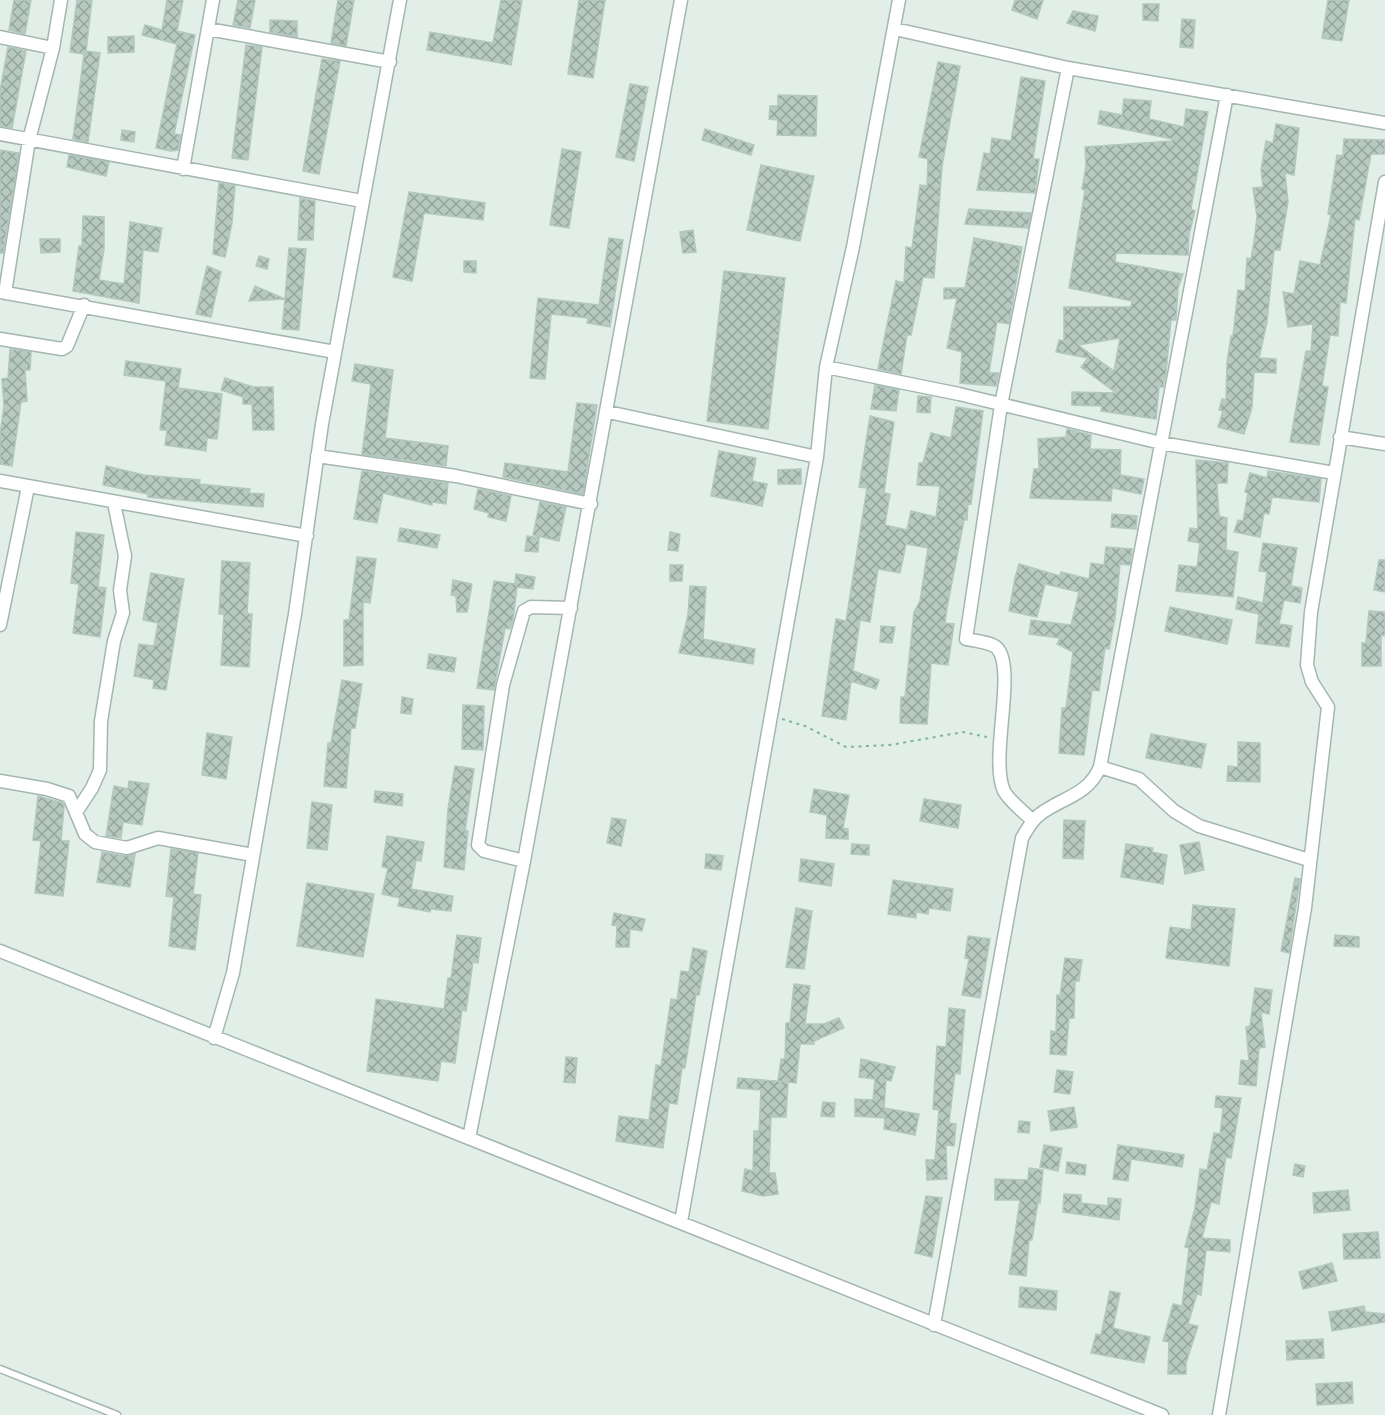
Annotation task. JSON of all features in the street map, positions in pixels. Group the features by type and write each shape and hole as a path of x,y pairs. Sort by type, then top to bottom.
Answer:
{"street":[{"path":"61,0 53,48 29,140 2,293 84,305 335,352"},
{"path":"183,169 213,0"},
{"path":"214,1038 233,973 307,536 317,456 400,0"},
{"path":"469,1138 591,504 681,0"},
{"path":"681,1222 817,457 826,367 853,247 899,0"},
{"path":"208,29 390,62"},
{"path":"895,29 1068,68 1385,123"},
{"path":"0,37 53,48"},
{"path":"1033,821 1004,791 1000,740 1004,669 1001,654 994,645 966,639 1001,405 1068,68"},
{"path":"934,1325 1022,838 1040,814 1083,790 1091,783 1100,767 1227,95"},
{"path":"0,134 362,201"},
{"path":"1219,1415 1305,908 1328,707 1312,682 1307,665 1311,612 1322,561 1334,473 1385,182"},
{"path":"0,339 64,348 84,305"},
{"path":"826,367 959,393 1161,443 1334,473"},
{"path":"608,412 817,457"},
{"path":"1340,437 1385,444"},
{"path":"317,456 456,476 591,504"},
{"path":"0,482 307,536"},
{"path":"0,625 28,487"},
{"path":"77,811 93,788 100,770 101,721 114,641 123,613 120,590 124,556 114,503"},
{"path":"524,861 484,851 477,845 503,685 517,631 526,609 571,608"},
{"path":"1100,767 1139,779 1174,811 1198,826 1309,860"},
{"path":"0,781 66,794 72,798 85,834 95,842 127,848 158,838 253,855"},
{"path":"0,951 1162,1415"}],"lane":[{"path":"0,1369 117,1415"}],"path":[{"path":"771,717 791,720 846,747 890,745 963,732 1000,740"}],"building":[{"path":"14,0 31,0 25,34 9,30"},
{"path":"77,0 92,0 86,51 100,53 88,142 73,139 84,54 70,52"},
{"path":"167,0 183,0 177,31 195,35 174,134 181,135 178,150 171,151 156,148 177,44 142,35 145,25 162,30"},
{"path":"238,0 255,0 250,28 233,25"},
{"path":"338,0 354,0 346,46 331,43"},
{"path":"501,0 522,0 511,65 427,50 430,32 493,43"},
{"path":"579,0 605,0 593,78 568,74"},
{"path":"1015,0 1043,0 1037,19 1012,10"},
{"path":"1328,0 1349,0 1342,41 1322,38"},
{"path":"1143,4 1159,4 1158,21 1143,20"},
{"path":"1073,11 1098,16 1095,31 1067,23"},
{"path":"1182,19 1195,20 1193,48 1180,47"},
{"path":"270,20 297,21 297,37 270,32"},
{"path":"134,36 134,52 108,53 108,37"},
{"path":"246,45 262,47 248,160 232,158"},
{"path":"8,47 26,51 12,128 0,126 0,91"},
{"path":"322,59 340,61 319,174 303,171"},
{"path":"938,62 960,66 942,166 934,278 923,277 911,335 907,335 901,374 878,369 896,281 904,283 906,247 912,248 920,185 927,186 928,159 919,157"},
{"path":"1021,77 1045,81 1033,159 1039,159 1035,193 977,190 984,153 990,154 992,138 1011,141"},
{"path":"630,84 648,87 634,161 616,157"},
{"path":"778,95 817,96 816,136 777,135 778,120 769,119 770,106 778,106"},
{"path":"1124,99 1151,101 1149,119 1184,127 1186,109 1208,112 1191,209 1195,211 1189,235 1188,255 1116,253 1115,262 1183,274 1178,288 1176,320 1171,320 1166,373 1163,387 1159,387 1156,419 1101,411 1102,406 1072,405 1072,392 1116,393 1081,367 1088,358 1056,352 1059,340 1064,341 1064,307 1131,307 1132,301 1069,288 1085,190 1082,189 1086,166 1085,147 1172,141 1172,139 1098,124 1100,111 1122,115","holes":["1120,338 1114,371 1078,345"]},
{"path":"1276,124 1299,128 1294,175 1285,173 1288,202 1280,250 1274,250 1267,322 1259,358 1276,359 1276,373 1254,372 1252,407 1244,434 1218,427 1223,411 1219,410 1222,399 1226,400 1227,363 1231,336 1233,336 1238,290 1245,291 1247,258 1251,259 1254,241 1257,217 1253,188 1263,187 1261,170 1266,141 1273,143"},
{"path":"705,129 754,145 751,155 702,140"},
{"path":"122,130 135,132 134,142 121,140"},
{"path":"1344,139 1385,140 1384,154 1371,154 1359,220 1355,219 1346,303 1340,302 1338,336 1330,335 1322,386 1328,387 1319,445 1290,442 1306,351 1311,351 1313,324 1288,327 1283,292 1294,294 1300,261 1320,265 1331,215 1328,214 1337,155 1343,156"},
{"path":"562,149 581,152 569,228 550,225"},
{"path":"0,150 19,153 3,253 0,253"},
{"path":"69,155 109,162 106,176 67,167"},
{"path":"761,165 814,176 800,241 747,230"},
{"path":"219,183 235,186 232,223 225,257 213,254"},
{"path":"409,192 485,203 483,220 424,213 412,281 393,277"},
{"path":"300,198 315,201 313,240 298,240"},
{"path":"969,209 1031,213 1028,228 965,224"},
{"path":"83,216 104,217 104,249 99,280 124,284 130,222 162,228 158,252 143,250 139,303 73,291 79,246 82,246"},
{"path":"693,230 696,252 683,253 680,232"},
{"path":"609,238 623,240 610,327 587,323 588,318 551,314 545,379 530,378 538,298 599,305"},
{"path":"974,238 1022,247 1009,324 997,322 989,373 999,373 996,386 960,383 962,352 947,348 957,298 944,299 944,288 965,288"},
{"path":"40,239 60,239 60,252 41,253"},
{"path":"289,248 306,249 299,330 282,329"},
{"path":"259,256 269,259 267,269 256,266"},
{"path":"464,261 476,261 476,273 464,272"},
{"path":"207,266 221,272 211,317 196,314"},
{"path":"724,271 785,278 768,429 707,421"},
{"path":"255,286 285,299 249,301"},
{"path":"10,349 31,352 30,370 25,370 27,401 21,402 12,466 0,464 0,435 4,406 2,379 8,378"},
{"path":"126,361 181,369 178,388 222,394 217,439 207,438 206,451 165,445 167,430 160,430 166,381 124,375"},
{"path":"355,364 393,370 385,438 448,446 446,466 362,454 371,384 352,381"},
{"path":"225,378 253,387 273,387 274,430 253,430 252,404 243,404 243,397 221,390"},
{"path":"875,385 899,390 896,411 871,409"},
{"path":"918,396 931,397 930,413 917,412"},
{"path":"577,403 597,405 583,494 503,477 505,463 568,472"},
{"path":"956,407 983,411 971,504 968,503 967,520 964,520 947,608 945,623 954,624 948,665 931,663 927,724 900,723 901,697 905,697 914,612 920,601 928,548 906,544 900,573 878,569 870,622 860,620 853,671 879,680 876,689 851,681 846,720 822,716 836,619 846,621 867,488 859,487 870,416 894,422 884,493 890,494 885,525 907,530 911,511 936,517 940,486 917,485 919,463 923,463 931,433 951,438"},
{"path":"1067,429 1091,435 1090,449 1121,450 1120,475 1144,479 1141,494 1112,488 1111,501 1030,498 1034,469 1039,469 1038,439 1066,437"},
{"path":"719,451 756,458 752,481 767,484 762,506 711,496"},
{"path":"1196,460 1228,463 1227,483 1217,483 1219,516 1227,518 1226,550 1238,552 1233,597 1176,591 1179,565 1197,567 1200,543 1188,541 1190,528 1198,529"},
{"path":"106,466 144,475 200,480 199,484 250,489 249,493 264,494 263,507 148,497 148,494 103,485"},
{"path":"801,469 801,484 778,484 778,470"},
{"path":"362,471 448,483 446,504 432,502 432,505 383,493 377,523 354,519"},
{"path":"1268,471 1321,479 1319,502 1272,497 1269,514 1264,513 1260,537 1234,532 1238,520 1243,521 1248,493 1245,492 1250,473 1267,478"},
{"path":"478,489 511,496 506,521 488,517 489,513 474,509"},
{"path":"540,502 566,507 559,541 533,535"},
{"path":"1112,514 1137,516 1136,529 1111,527"},
{"path":"400,528 440,535 437,548 398,541"},
{"path":"76,532 104,535 98,587 106,588 100,637 73,633 79,584 71,583"},
{"path":"670,532 680,534 678,551 668,550"},
{"path":"527,536 539,538 538,552 525,551"},
{"path":"1263,543 1297,548 1291,586 1302,588 1300,603 1284,600 1279,624 1292,626 1289,647 1256,643 1259,614 1236,609 1238,597 1263,603 1267,572 1259,571"},
{"path":"1106,547 1132,549 1130,565 1120,564 1115,618 1109,649 1105,648 1099,691 1092,690 1084,755 1059,753 1062,708 1066,708 1073,652 1057,644 1060,638 1029,634 1031,620 1071,625 1079,592 1045,584 1037,617 1009,611 1015,578 1019,564 1060,576 1061,572 1089,579 1091,563 1104,565"},
{"path":"357,557 376,559 370,603 363,602 363,665 344,666 344,620 349,620"},
{"path":"1379,560 1385,560 1385,592 1374,590"},
{"path":"222,561 250,563 247,614 252,614 249,667 221,665 224,614 219,614"},
{"path":"670,565 683,565 682,581 670,581"},
{"path":"151,573 184,579 166,690 153,688 154,680 134,676 139,644 154,646 158,623 143,620"},
{"path":"516,574 535,577 533,589 517,587 513,620 510,629 505,628 494,690 477,688 494,581 515,584"},
{"path":"453,580 472,584 467,612 457,612 456,596 451,595"},
{"path":"690,586 706,587 703,639 755,649 753,664 679,653 688,615"},
{"path":"1170,607 1232,620 1227,644 1165,631"},
{"path":"1369,611 1385,612 1385,636 1381,635 1381,666 1362,666 1362,643 1366,643"},
{"path":"881,626 895,627 892,643 880,642"},
{"path":"429,654 456,658 454,672 427,668"},
{"path":"342,680 362,684 355,728 351,728 346,788 324,786 328,743 331,743"},
{"path":"402,697 413,699 411,714 401,713"},
{"path":"463,705 484,706 483,750 462,749"},
{"path":"207,733 232,737 226,779 202,775"},
{"path":"1151,734 1206,744 1201,768 1146,758"},
{"path":"1238,742 1260,743 1260,782 1227,781 1228,766 1238,767"},
{"path":"455,766 474,769 465,831 468,831 464,870 444,867 448,809"},
{"path":"129,781 149,784 142,825 123,822 121,838 106,836 114,786 128,789"},
{"path":"814,789 849,795 843,828 848,829 848,839 826,838 827,815 810,812"},
{"path":"375,791 403,794 402,806 374,802"},
{"path":"38,796 63,803 64,806 61,841 69,841 63,896 35,893 41,841 33,840"},
{"path":"924,799 961,805 958,828 920,821"},
{"path":"312,802 332,805 327,850 307,848"},
{"path":"612,818 626,820 621,846 607,843"},
{"path":"1064,820 1085,821 1083,859 1063,858"},
{"path":"387,836 424,842 421,861 416,860 411,889 453,896 451,911 431,909 430,912 398,906 400,898 382,894 388,868 382,867"},
{"path":"1199,842 1204,870 1185,874 1180,845"},
{"path":"852,844 869,845 869,855 851,854"},
{"path":"1126,844 1153,848 1152,852 1167,855 1163,884 1121,877"},
{"path":"171,849 198,853 193,894 201,895 195,950 169,946 174,897 166,896"},
{"path":"102,852 125,856 135,854 130,887 97,882"},
{"path":"706,854 723,856 721,870 705,868"},
{"path":"801,859 834,864 831,886 799,881"},
{"path":"1295,878 1300,879 1289,953 1281,951"},
{"path":"893,880 953,889 950,911 929,908 928,914 916,912 916,918 888,914"},
{"path":"307,883 374,894 363,957 297,946"},
{"path":"1193,905 1235,909 1229,966 1166,958 1170,927 1191,930"},
{"path":"796,908 812,911 804,969 786,967"},
{"path":"614,913 645,919 642,931 630,929 629,947 616,947 617,926 612,925"},
{"path":"457,935 481,938 478,963 473,962 466,1011 462,1010 455,1063 441,1061 438,1081 367,1071 376,999 444,1009"},
{"path":"1335,935 1359,937 1359,947 1334,946"},
{"path":"968,936 990,939 980,998 962,995 969,959 965,958"},
{"path":"693,948 707,951 699,995 696,995 677,1104 669,1103 663,1148 616,1141 619,1116 649,1120 656,1065 661,1066 671,999 677,1000 681,971 689,972"},
{"path":"1065,958 1082,960 1079,981 1075,981 1074,1018 1069,1018 1066,1055 1050,1054 1051,1031 1056,1032 1057,995 1060,996"},
{"path":"794,984 810,986 805,1024 824,1024 839,1018 844,1028 814,1041 814,1044 800,1044 796,1083 778,1081 781,1059 785,1059 786,1023 790,1023"},
{"path":"1255,988 1272,990 1269,1014 1261,1012 1265,1047 1259,1048 1256,1086 1239,1084 1241,1060 1249,1061 1246,1027 1250,1026"},
{"path":"949,1008 965,1010 960,1074 955,1073 949,1123 956,1124 954,1146 946,1145 947,1179 927,1180 926,1160 935,1160 939,1110 933,1109 937,1046 946,1047"},
{"path":"566,1057 577,1058 575,1083 564,1082"},
{"path":"861,1059 895,1067 891,1081 886,1080 884,1108 919,1114 915,1135 884,1129 885,1118 855,1116 855,1099 873,1100 875,1079 859,1077"},
{"path":"1057,1070 1073,1072 1070,1094 1054,1092"},
{"path":"738,1078 788,1082 786,1117 771,1117 769,1173 775,1173 778,1194 763,1196 742,1191 745,1169 753,1171 754,1131 759,1131 761,1090 737,1088"},
{"path":"1216,1096 1241,1098 1231,1158 1226,1157 1219,1204 1211,1202 1202,1238 1230,1240 1230,1252 1206,1250 1201,1295 1197,1294 1188,1324 1198,1326 1186,1363 1186,1374 1168,1374 1169,1342 1163,1341 1173,1304 1182,1306 1189,1248 1185,1247 1195,1208 1200,1169 1207,1170 1214,1133 1220,1134 1223,1108 1215,1107"},
{"path":"823,1102 835,1103 834,1117 821,1116"},
{"path":"1074,1107 1077,1127 1051,1131 1048,1111"},
{"path":"1019,1121 1030,1122 1029,1133 1018,1132"},
{"path":"1044,1145 1062,1148 1058,1171 1040,1167"},
{"path":"1118,1145 1184,1155 1182,1167 1131,1159 1128,1181 1113,1179"},
{"path":"1067,1162 1086,1165 1085,1175 1066,1173"},
{"path":"1295,1164 1305,1166 1303,1177 1293,1175"},
{"path":"1029,1168 1043,1170 1040,1203 1038,1202 1032,1240 1029,1240 1026,1276 1009,1274 1020,1200 995,1200 995,1179 1028,1180"},
{"path":"1348,1190 1350,1210 1314,1213 1313,1193"},
{"path":"1064,1194 1081,1195 1081,1203 1108,1206 1108,1198 1121,1199 1119,1220 1063,1212"},
{"path":"926,1196 942,1198 932,1257 915,1253"},
{"path":"1378,1232 1380,1258 1344,1259 1343,1234"},
{"path":"1332,1263 1337,1281 1303,1289 1299,1272"},
{"path":"1020,1287 1057,1291 1056,1310 1019,1307"},
{"path":"1110,1291 1120,1293 1113,1328 1150,1337 1144,1363 1091,1353 1096,1334 1101,1335"},
{"path":"1364,1306 1365,1312 1385,1314 1385,1322 1332,1331 1329,1312"},
{"path":"1323,1339 1324,1358 1287,1360 1286,1341"},
{"path":"1352,1382 1353,1403 1317,1405 1316,1384"}]}
